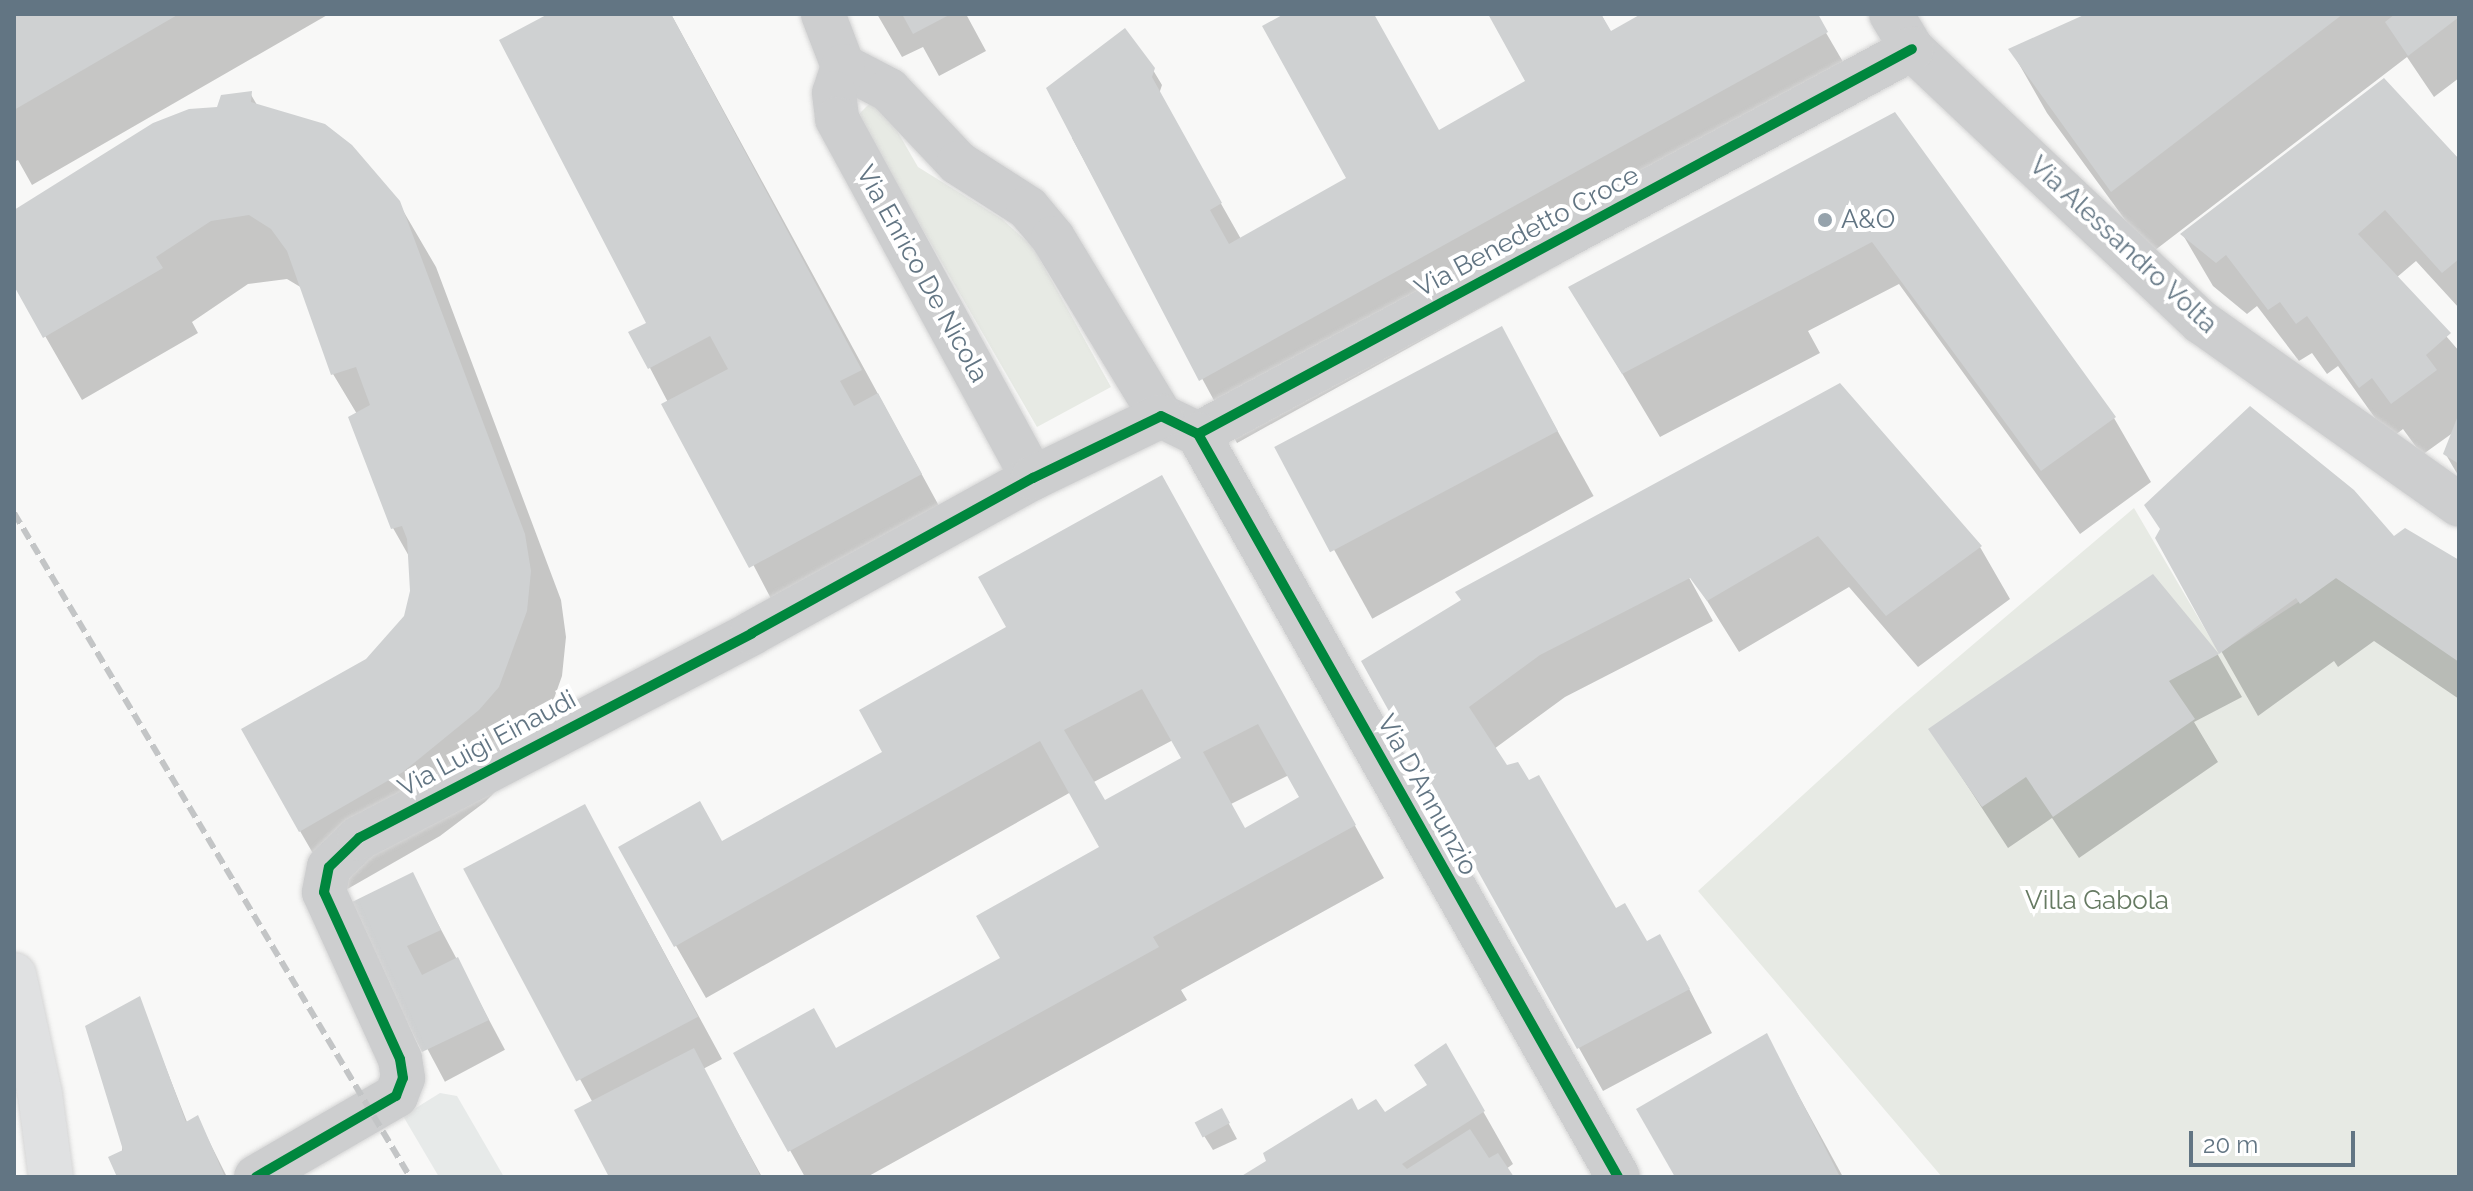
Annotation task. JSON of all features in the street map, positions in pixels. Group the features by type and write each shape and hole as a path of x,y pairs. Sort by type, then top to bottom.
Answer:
{"highway":[{"path":"14,975 40,1094 51,1177"}],"street":[{"path":"823,14 843,66 889,90 958,163 1028,208 1053,238 1180,425"},
{"name":"Via Benedetto Croce","path":"1033,478 1180,425 1902,31"},
{"name":"Via Alessandro Volta","path":"1902,31 2201,322 2459,505"},
{"name":"Via Enrico De Nicola","path":"843,66 834,93 837,119 1033,478"},
{"name":"Via D'Annunzio","path":"1180,425 1618,1177"},
{"name":"Via Luigi Einaudi","path":"256,1177 396,1096 403,1078 396,1048 324,892 329,867 359,838 752,633 1033,478"}],"shaded area":[{"path":"440,1093 457,1096 504,1177 439,1177 403,1116"}],"green space":[{"path":"872,101 881,103 918,167 1002,219 1033,247 1111,387 1037,427 857,116"},
{"name":"Villa Gabola","path":"2134,508 2219,653 2336,578 2459,657 2459,1177 1942,1177 1698,891 1896,710"}],"building":[{"path":"14,14 179,14 14,110"},
{"path":"548,14 671,14 862,370 840,381 854,406 878,393 922,474 749,568 661,404 728,369 710,336 648,369 628,332 646,323 499,40"},
{"path":"902,14 951,14 913,34"},
{"path":"1284,14 1374,14 1439,130 1525,81 1488,14 1601,14 1611,31 1641,14 1818,14 1828,32 1199,381 1046,88 1125,28 1155,68 1152,77 1222,203 1210,210 1229,244 1346,178 1262,26"},
{"path":"2086,14 2343,14 2111,192 2008,49"},
{"path":"2395,14 2459,14 2459,17 2408,56 2385,22"},
{"path":"2384,78 2459,159 2459,259 2442,273 2385,210 2358,234 2451,333 2426,355 2437,370 2391,404 2372,378 2359,388 2307,316 2296,324 2280,302 2268,310 2226,255 2216,263 2180,234"},
{"path":"252,91 251,102 325,124 352,145 400,201 525,534 531,571 527,611 499,687 479,710 403,772 299,832 241,729 366,659 404,616 410,591 407,539 402,526 391,529 348,417 370,405 356,367 331,375 287,251 271,229 249,215 211,221 156,257 163,268 43,338 14,286 14,210 153,123 189,109 217,107 221,95"},
{"path":"1895,112 2116,417 2041,471 1872,242 1622,374 1568,287"},
{"path":"1502,326 1558,431 1330,552 1274,447"},
{"path":"1840,383 1982,546 1886,616 1818,536 1707,601 1690,578 1540,655 1469,707 1507,765 1518,762 1529,780 1539,775 1616,908 1625,903 1647,941 1660,934 1690,989 1577,1049 1361,661 1461,600 1455,592"},
{"path":"2250,406 2354,490 2394,536 2405,528 2459,560 2459,662 2336,578 2300,604 2296,598 2219,654 2155,538 2160,529 2144,505"},
{"path":"2459,413 2459,464 2443,454"},
{"path":"1162,475 1356,825 1153,937 1159,947 788,1152 733,1053 814,1008 836,1048 1000,958 976,916 1099,847 1040,741 674,947 618,847 700,801 722,841 882,752 859,710 1006,627 978,577","holes":["1142,689 1181,758 1105,800 1064,730","1258,724 1299,797 1245,828 1203,752"]},
{"name":"Villa Gabola","path":"2153,574 2219,654 2169,681 2195,719 2053,817 2026,777 1982,807 1928,729"},
{"path":"585,804 698,1017 576,1082 463,869"},
{"path":"413,872 441,930 407,946 422,975 458,957 489,1020 422,1052 348,904"},
{"path":"140,996 186,1122 198,1115 225,1177 117,1177 108,1157 123,1150 85,1026"},
{"path":"1767,1033 1840,1177 1675,1177 1636,1109"},
{"path":"1446,1043 1485,1111 1402,1164 1407,1169 1470,1129 1489,1158 1498,1153 1514,1177 1240,1177 1266,1161 1263,1153 1352,1098 1358,1110 1376,1099 1385,1112 1427,1085 1414,1065"},
{"path":"694,1048 761,1177 609,1177 574,1110"},
{"path":"1222,1108 1230,1123 1203,1138 1195,1123"}],"railway":[{"path":"14,513 410,1177"}],"cycle path":[{"path":"256,1177 396,1096 403,1078 400,1059 324,892 329,867 359,838 752,633 1033,478 1161,416 1198,434 1912,49"},
{"path":"1198,434 1618,1177"}],"place":[{"name":"A&O","path":"1825,220"}]}
